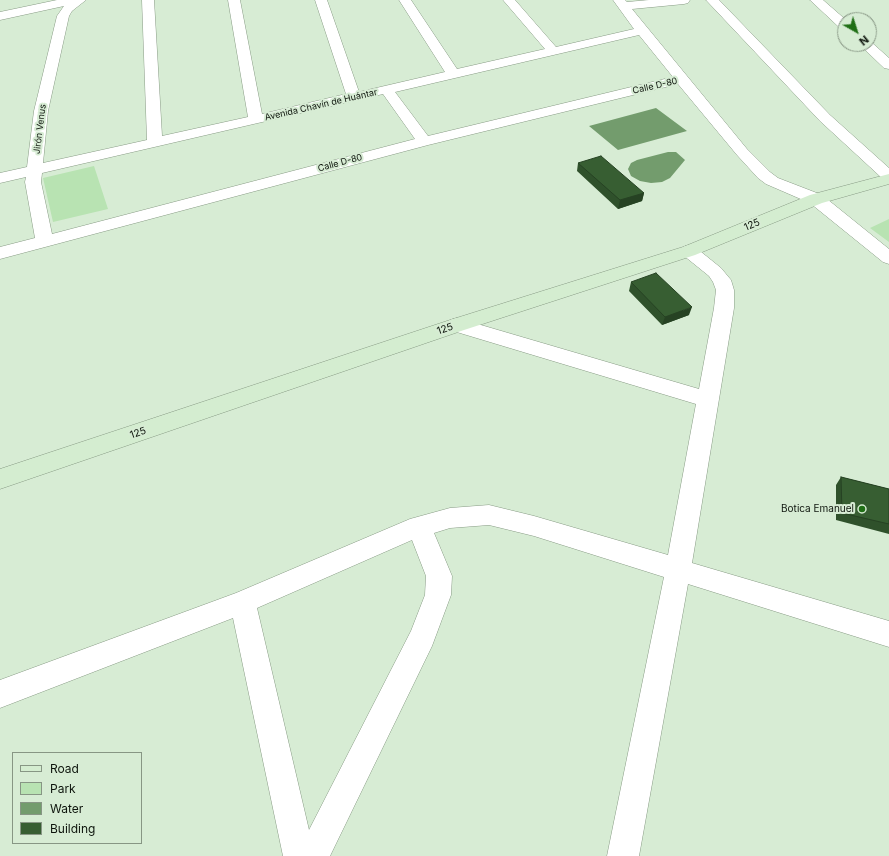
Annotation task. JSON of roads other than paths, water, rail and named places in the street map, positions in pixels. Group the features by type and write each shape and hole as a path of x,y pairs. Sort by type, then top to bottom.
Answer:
{"street":[{"path":"0,3 2,16 73,0"},
{"name":"Jirón Venus","path":"45,242 33,182 36,169 41,111 63,16 67,9 80,0"},
{"path":"148,0 155,142"},
{"path":"234,0 256,119"},
{"path":"321,0 354,97"},
{"path":"405,0 454,75"},
{"path":"509,0 553,51"},
{"path":"622,3 684,0"},
{"path":"712,0 825,118 889,178"},
{"path":"816,0 837,19"},
{"path":"622,3 642,31 742,152 764,176 772,181 816,198 889,258"},
{"name":"Avenida Chavín de Huántar","path":"0,178 642,31"},
{"path":"874,52 889,65"},
{"name":"Calle D-80","path":"0,253 424,141 682,79"},
{"path":"387,90 424,141"},
{"name":"125","path":"0,479 457,325 689,252 816,198 889,178"},
{"path":"623,856 678,569 724,308 725,290 722,280 715,272 689,252"},
{"path":"457,325 708,400"},
{"path":"0,694 243,602 419,526 450,518 489,515 534,526 889,634"},
{"path":"313,856 422,637 438,595 439,576 419,526"},
{"path":"243,602 299,856"}],"water":[{"path":"656,108 687,131 618,150 589,126"},
{"path":"668,152 676,152 685,160 670,178 662,182 651,183 640,181 631,176 628,169 631,163"}],"place":[{"name":"Botica Emanuel","path":"862,509"}]}
